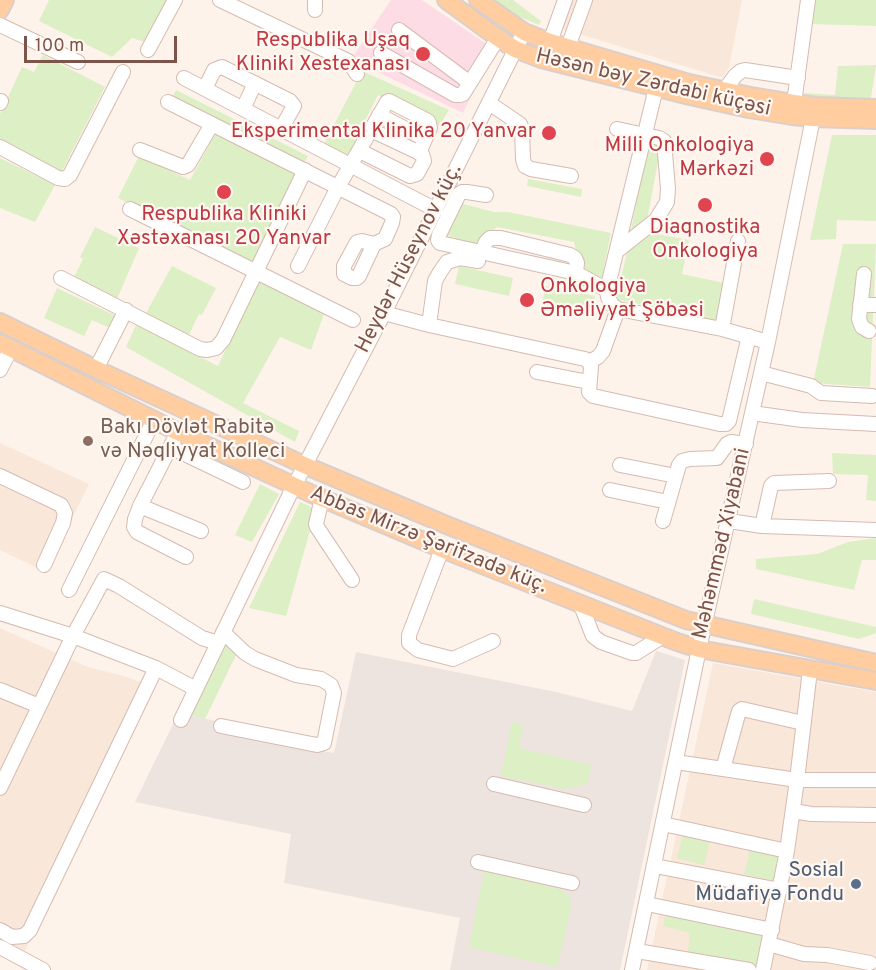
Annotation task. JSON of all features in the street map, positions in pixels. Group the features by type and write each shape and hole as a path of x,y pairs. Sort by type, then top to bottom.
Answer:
{"main road":[{"path":"0,10 5,0"},
{"name":"Həsən bəy Zərdabi küçəsi","path":"446,0 515,49 542,59 656,88 792,117 876,120"},
{"name":"Həsən bəy Zərdabi küçəsi","path":"478,0 524,32 568,48 658,74 724,91 794,103 876,108"},
{"path":"498,38 508,22"},
{"name":"Abbas Mirzə Şərifzadə küç.","path":"0,322 304,465 460,531 686,620 876,663"},
{"name":"Abbas Mirzə Şərifzadə küç.","path":"5,345 154,420 174,440 294,486 442,549 663,636 699,649 876,681"}],"street":[{"path":"148,50 175,0"},
{"path":"220,0 348,61 357,74"},
{"path":"550,42 565,0"},
{"path":"568,48 585,0"},
{"path":"794,103 808,0"},
{"path":"0,25 78,62"},
{"path":"399,30 470,82"},
{"name":"Heydər Hüseynov küç.","path":"181,720 304,465 384,314 524,32"},
{"path":"381,53 455,95 463,94 498,38"},
{"path":"205,89 214,70 222,67 255,83 293,103 294,106 281,129"},
{"path":"724,91 735,75 745,70 798,78"},
{"path":"0,147 58,178 65,179 70,175 123,72"},
{"path":"184,78 436,210"},
{"path":"243,109 255,83"},
{"path":"656,88 607,290 608,297 612,305 618,309 722,329 768,342"},
{"path":"298,266 338,188 385,104 389,101 428,121 430,128 419,153"},
{"path":"168,102 391,214 393,217 385,239 374,244"},
{"path":"489,103 520,124 525,166 531,170 572,176"},
{"name":"Məhəmməd Xiyabani","path":"632,970 699,649 768,342 813,118"},
{"path":"140,150 183,167 188,165 212,124"},
{"path":"616,129 664,141 668,177 667,202 656,220 617,251"},
{"path":"360,151 410,176 417,174 424,161 424,157 419,153 371,130"},
{"path":"61,278 200,349 216,348 223,340 305,171"},
{"path":"486,195 467,192 459,194 439,235 440,243 481,253 490,238 501,238 570,255 577,263 576,273 607,290"},
{"path":"130,209 352,320"},
{"path":"722,329 738,242"},
{"path":"429,325 435,281 447,262 453,259 460,258 589,281"},
{"path":"864,274 859,323 869,331"},
{"path":"860,305 876,305"},
{"path":"589,362 603,351 618,309"},
{"path":"96,369 126,310"},
{"path":"384,314 585,359 591,367 589,392 593,396 720,424 726,424 729,421 749,336"},
{"path":"0,370 5,345"},
{"path":"537,372 589,382"},
{"path":"761,373 811,387 821,393 872,396"},
{"path":"752,413 802,420 876,424"},
{"path":"69,590 154,420"},
{"path":"186,557 137,532 134,527 140,506 174,440 243,482"},
{"path":"663,521 682,460 717,458 727,444 732,442 746,444"},
{"path":"620,465 676,476"},
{"path":"0,476 61,505 65,513 63,523 44,565"},
{"path":"762,526 771,486 774,483 829,481"},
{"path":"610,490 668,502"},
{"path":"322,498 317,527 352,580"},
{"path":"140,506 201,531"},
{"path":"729,522 762,526 876,530"},
{"path":"442,549 409,635 409,643 418,650 453,659 493,641"},
{"path":"0,788 73,636 104,579 202,638 221,637 255,659 297,675 321,679 331,685 334,693 324,743 317,745 221,726"},
{"path":"580,603 593,636 601,642 636,653 663,636"},
{"path":"0,613 73,636 156,668 196,688"},
{"path":"0,930 12,937 24,936 30,930 156,668"},
{"path":"763,970 787,851 810,669"},
{"path":"0,690 39,706"},
{"path":"723,769 742,709 803,723"},
{"path":"676,762 797,780 876,780"},
{"path":"494,784 584,805"},
{"path":"793,811 811,814 876,815"},
{"path":"663,824 787,851"},
{"path":"478,862 572,884"},
{"path":"655,867 780,890"},
{"path":"647,904 772,930"},
{"path":"769,944 804,954 827,955 870,963"},
{"path":"0,947 26,966 43,970"},
{"path":"637,951 749,970"}],"shaded area":[{"name":"Respublika Uşaq Kliniki Xestexanası","path":"391,0 422,0 494,49 463,113 351,59"},
{"path":"573,0 742,0 729,68 723,78 563,29"},
{"path":"0,443 89,484 46,572 0,550"},
{"path":"0,628 88,667 153,686 25,951 0,938"},
{"path":"656,651 685,660 620,970 450,970 460,918 284,883 291,834 135,802 176,718 187,722 191,715 215,721 223,733 334,753 356,652 556,692 632,711"},
{"path":"713,663 876,692 876,970 647,970"}],"green space":[{"path":"49,0 172,0 148,43 132,38 112,57 39,21"},
{"path":"493,0 513,0 541,21 539,25 513,14"},
{"path":"813,0 876,0 876,26 810,24"},
{"path":"43,55 105,87 61,173 0,143 0,114 22,67 34,72"},
{"path":"876,65 870,104 803,99 804,93 835,95 838,66"},
{"path":"362,71 449,110 439,126 378,95 347,157 324,144"},
{"path":"176,90 308,156 253,263 118,198 139,156 190,180 216,133 167,106"},
{"path":"832,135 876,135 876,221 837,220 836,239 810,240"},
{"path":"649,138 661,145 646,226 629,240"},
{"path":"0,158 55,185 35,222 0,208"},
{"path":"528,179 582,189 581,197 527,186"},
{"path":"460,203 494,212 508,212 611,233 602,277 581,273 574,242 497,227 476,245 446,235"},
{"path":"95,227 139,248 114,306 74,277 83,259 80,257"},
{"path":"651,233 689,240 682,274 724,283 716,322 616,299 627,252"},
{"path":"843,244 876,244 870,387 813,383"},
{"path":"172,266 216,288 202,315 199,314 185,343 141,322"},
{"path":"459,266 513,278 509,296 455,284"},
{"path":"258,281 325,311 311,350 280,337 243,403 299,431 295,442 126,347 136,325 218,366"},
{"path":"546,286 595,296 591,314 542,303"},
{"path":"57,288 116,316 110,328 92,320 84,336 44,318"},
{"path":"832,453 876,455 876,501 866,500 868,475 833,474"},
{"path":"260,484 279,494 252,542 235,535"},
{"path":"300,502 316,509 286,616 249,608"},
{"path":"876,538 876,560 862,560 854,590 756,569 756,559 817,554 848,542"},
{"path":"754,599 876,627 876,633 859,639 751,614"},
{"path":"226,644 237,653 205,719 191,715"},
{"path":"512,722 523,725 519,748 592,765 587,784 565,789 501,776"},
{"path":"683,834 710,840 704,865 677,858"},
{"path":"750,849 780,856 775,881 744,874"},
{"path":"484,871 557,888 570,898 571,908 557,967 469,947"},
{"path":"667,909 765,934 757,965 688,952 690,933 663,926"}],"place":[{"name":"Respublika Uşaq Kliniki Xestexanası","path":"423,54"},
{"name":"Eksperimental Klinika 20 Yanvar","path":"549,133"},
{"name":"Milli Onkologiya Mərkəzi","path":"767,159"},
{"name":"Respublika Kliniki Xəstəxanası 20 Yanvar","path":"224,192"},
{"name":"Diaqnostika Onkologiya","path":"705,205"},
{"name":"Onkologiya Əməliyyat Şöbəsi","path":"527,300"},
{"name":"Bakı Dövlət Rabitə və Nəqliyyat Kolleci","path":"88,441"},
{"name":"Sosial Müdafiyə Fondu","path":"856,884"}]}
